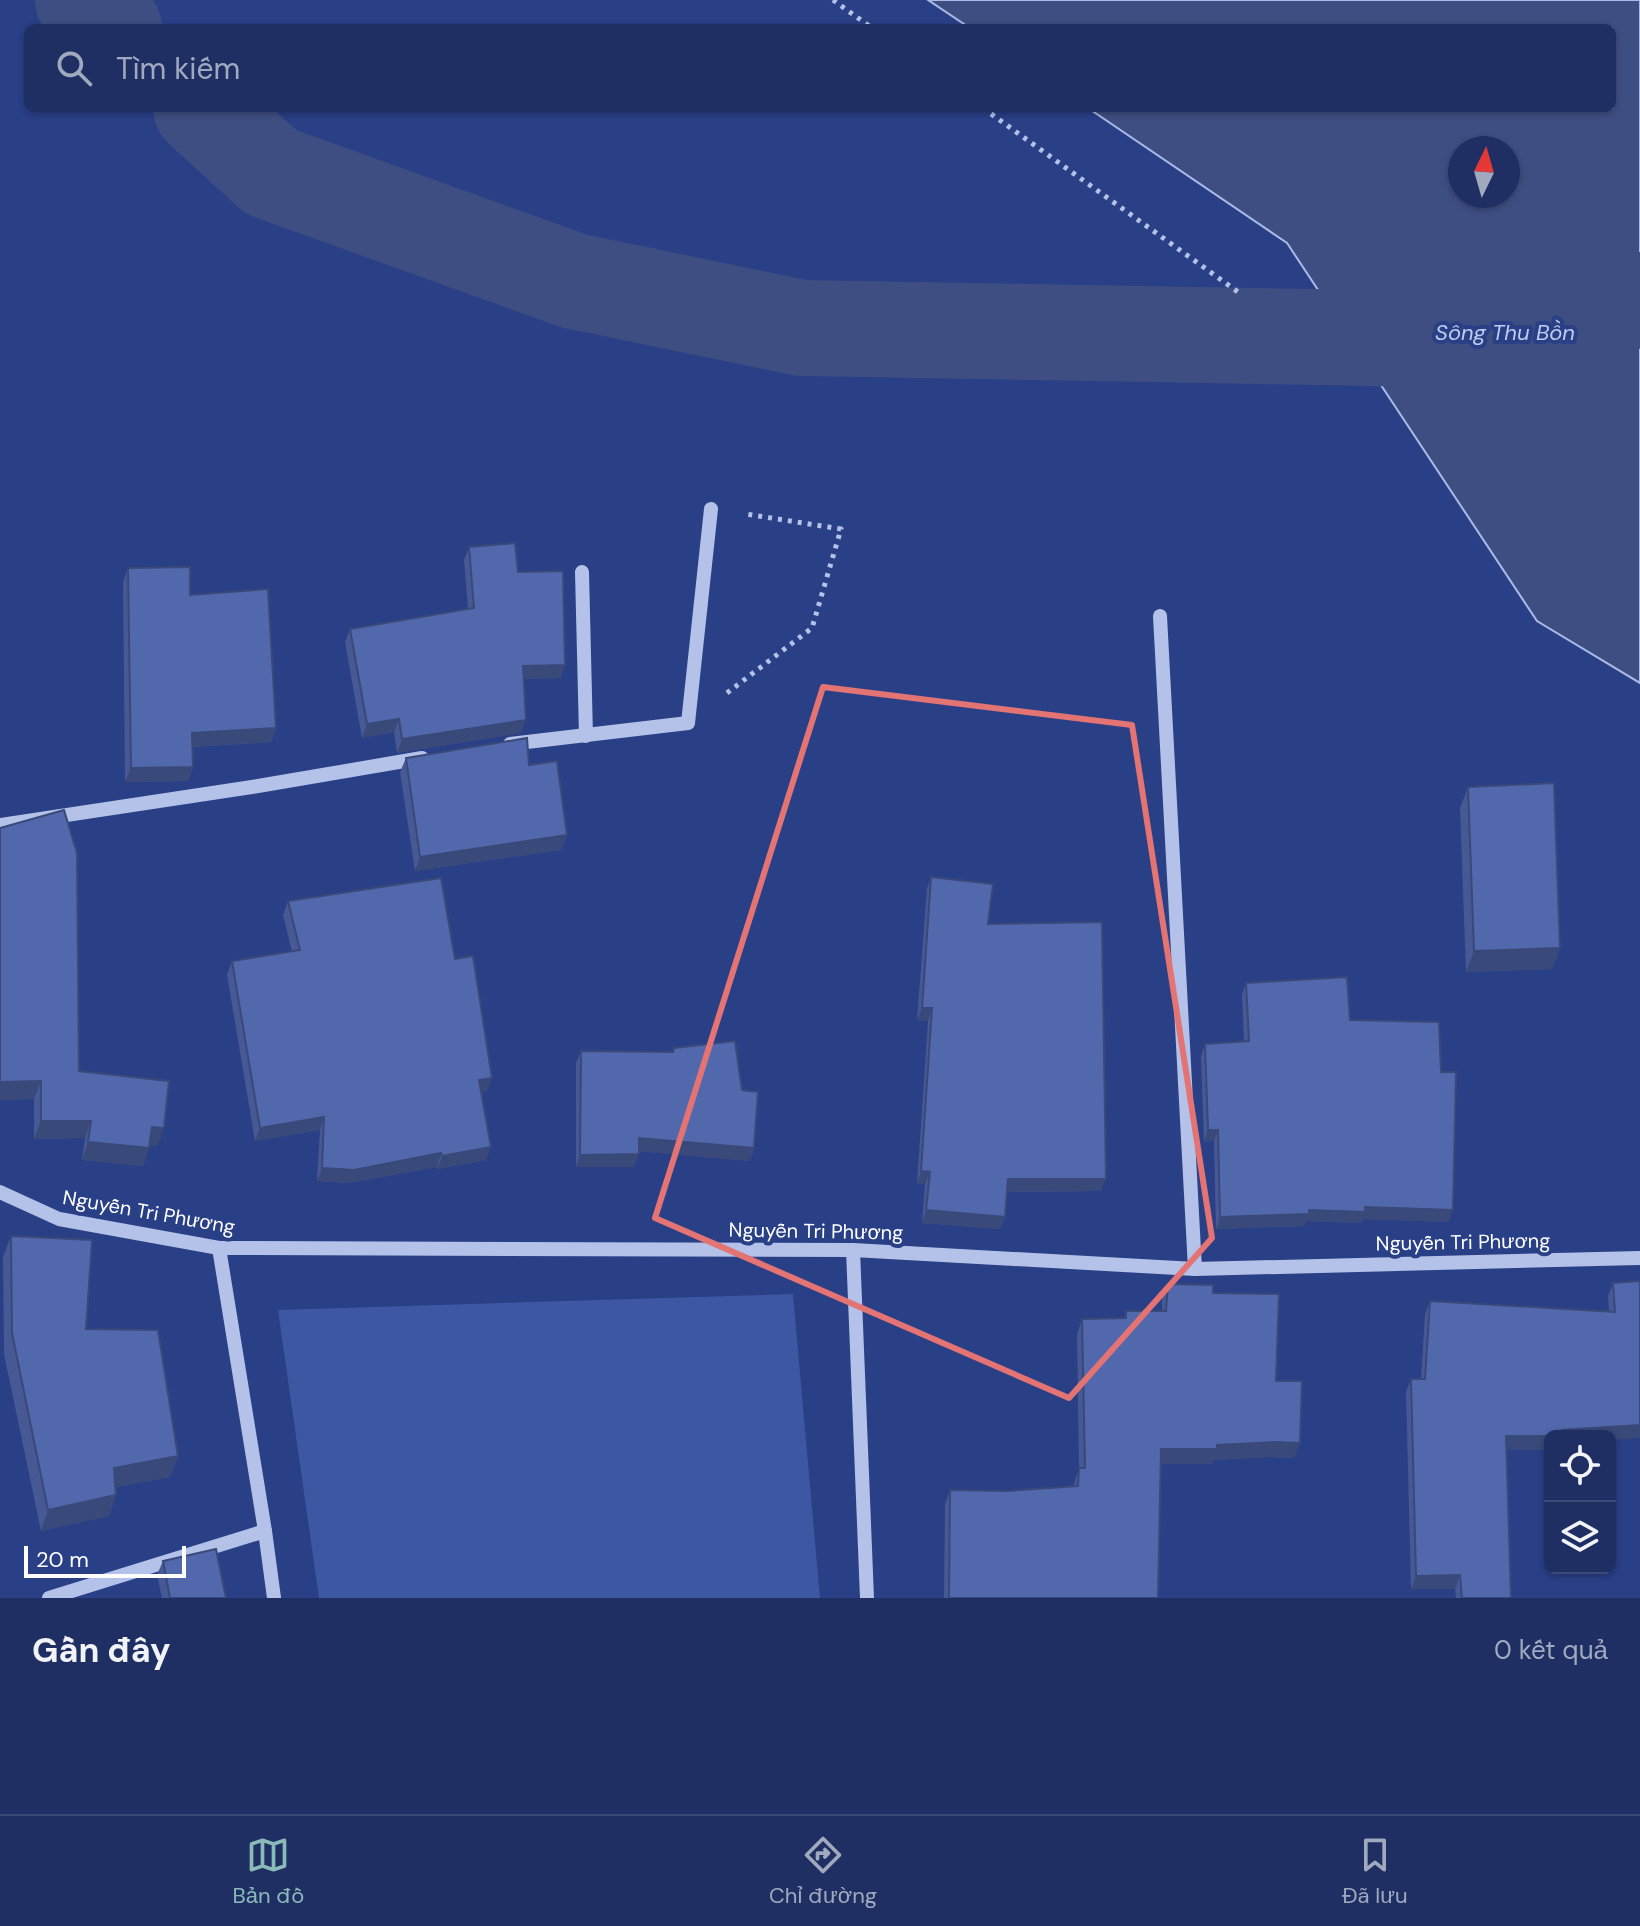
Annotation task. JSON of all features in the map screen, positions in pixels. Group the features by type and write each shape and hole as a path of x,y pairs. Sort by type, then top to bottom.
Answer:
{"street":[{"path":"503,745 688,723 711,509"},
{"path":"582,572 586,736"},
{"path":"1160,616 1195,1269"},
{"path":"0,825 442,755"},
{"name":"Nguyễn Tri Phương","path":"0,1192 59,1219 219,1248 853,1250 1195,1269 1640,1258"},
{"path":"219,1248 274,1598"},
{"path":"853,1250 867,1598"},
{"path":"49,1598 265,1531"}],"path":[{"path":"833,0 866,24"},
{"path":"989,112 1238,292"},
{"path":"688,723 812,628 841,529 711,509"}],"highlighted area":[{"path":"823,687 1132,725 1212,1238 1069,1398 655,1218"}],"shaded area":[{"path":"793,1294 820,1598 319,1598 278,1310"}],"water":[{"name":"Sông Thu Bồn","path":"928,0 1640,0 1640,683 1537,621 1287,243 1094,112 1616,112 1616,24 964,24"}],"building":[{"path":"515,543 518,572 563,571 565,665 523,666 526,720 402,739 399,719 367,724 350,629 474,608 469,547"},
{"path":"190,567 190,595 268,589 276,728 192,733 193,767 131,768 128,568"},
{"path":"527,738 529,765 557,761 567,835 420,857 406,758"},
{"path":"1554,783 1560,948 1474,951 1468,787"},
{"path":"64,810 77,853 79,1071 169,1081 164,1128 152,1127 149,1148 88,1142 91,1121 41,1121 41,1081 0,1082 0,828"},
{"path":"931,877 993,884 988,924 1102,922 1106,1179 1008,1179 1005,1217 926,1210 930,1172 921,1171 932,1008 922,1008"},
{"path":"441,878 455,959 473,956 492,1078 479,1080 491,1147 354,1170 322,1168 324,1117 260,1128 232,961 300,950 288,901"},
{"path":"1347,977 1350,1020 1439,1022 1441,1072 1456,1072 1453,1210 1365,1207 1365,1212 1309,1210 1309,1214 1220,1217 1218,1130 1208,1130 1205,1044 1249,1041 1246,983"},
{"path":"735,1041 742,1090 758,1092 754,1148 639,1138 639,1154 580,1155 581,1051 673,1052 674,1048"},
{"path":"11,1236 92,1240 86,1329 158,1330 178,1456 114,1468 116,1495 48,1510 12,1333"},
{"path":"1640,1281 1640,1425 1544,1430 1544,1436 1506,1436 1511,1598 1462,1598 1460,1575 1416,1576 1411,1379 1425,1379 1430,1301 1615,1312 1613,1283"},
{"path":"1168,1284 1213,1285 1213,1293 1279,1294 1276,1381 1302,1381 1300,1443 1217,1445 1217,1449 1161,1449 1158,1598 949,1598 950,1490 1007,1491 1078,1486 1079,1468 1085,1468 1082,1319 1126,1318 1126,1311 1166,1311"},
{"path":"216,1549 226,1598 170,1598 163,1561"}],"waterway":[{"path":"83,0 110,24"},
{"path":"205,112 271,172 574,281 802,328 1433,339 1640,300"}]}
